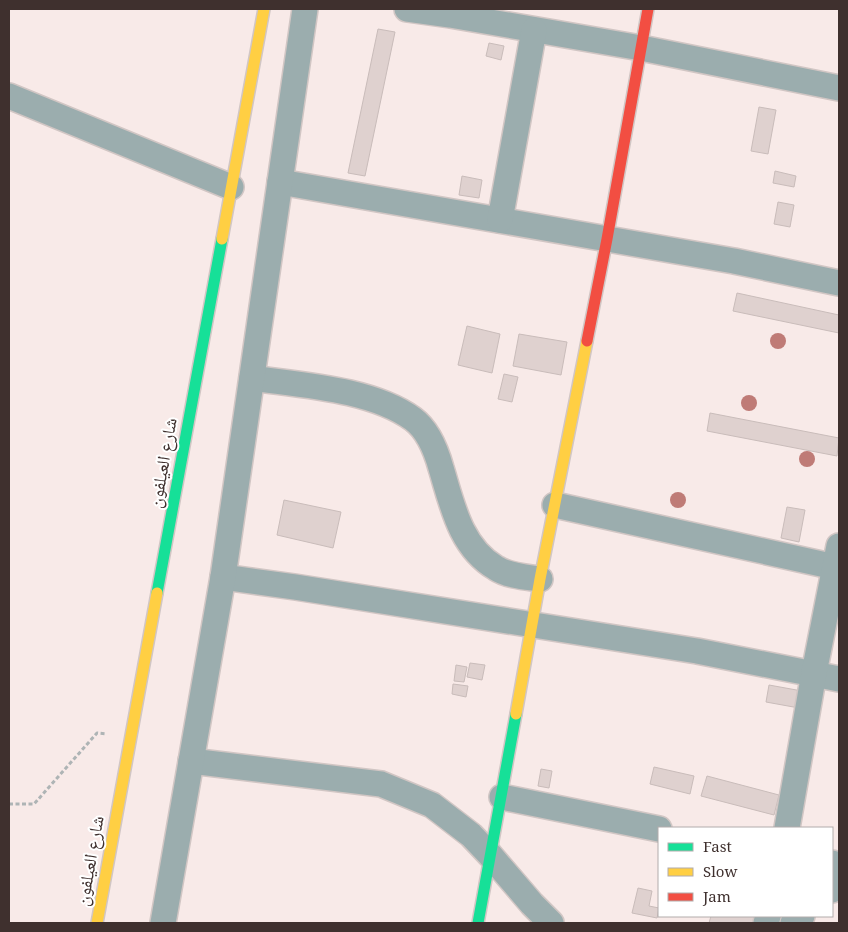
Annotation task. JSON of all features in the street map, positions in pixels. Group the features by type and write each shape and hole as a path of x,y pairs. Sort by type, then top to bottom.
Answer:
{"main road":[{"name":"شارع العيلفون","path":"97,923 264,9"},
{"path":"478,923 540,579 607,240 648,9"}],"street":[{"path":"162,923 223,577 305,9"},
{"path":"407,9 641,48 839,88"},
{"path":"500,220 534,30"},
{"path":"9,96 231,187"},
{"path":"280,182 734,261 839,283"},
{"path":"252,378 330,390 372,399 414,420 426,434 437,453 454,515 474,550 496,569 521,577 540,579"},
{"path":"555,505 837,557 814,673 787,827"},
{"path":"223,577 697,651 839,679"},
{"path":"191,761 381,784 432,805 471,835 551,923"},
{"path":"502,797 658,829"}],"path":[{"path":"9,804 34,804 97,733 130,736"}],"building":[{"path":"378,29 395,32 365,176 348,173"},
{"path":"489,43 504,46 501,60 486,56"},
{"path":"759,107 776,110 768,154 751,151"},
{"path":"775,171 796,176 794,187 773,183"},
{"path":"462,176 482,180 479,198 459,195"},
{"path":"778,202 794,205 790,227 774,224"},
{"path":"737,293 839,315 839,333 733,311"},
{"path":"467,326 500,334 492,373 458,365"},
{"path":"519,334 567,342 561,375 513,366"},
{"path":"504,374 518,377 512,402 498,399"},
{"path":"710,413 839,438 837,456 707,431"},
{"path":"284,500 341,512 333,548 277,535"},
{"path":"787,507 805,510 799,542 781,538"},
{"path":"470,663 485,665 482,680 467,677"},
{"path":"456,665 467,667 464,682 454,681"},
{"path":"453,684 468,686 466,697 452,694"},
{"path":"769,685 802,691 799,708 766,702"},
{"path":"654,767 694,776 690,794 650,784"},
{"path":"541,769 552,771 549,788 538,786"},
{"path":"707,776 779,795 774,815 701,796"},
{"path":"638,888 652,891 649,906 658,908 657,918 632,913"},
{"path":"711,917 757,917 755,923 709,923"}],"traffic: fast":[{"path":"157,593 222,239"},
{"path":"478,923 516,714"}],"traffic: slow":[{"path":"222,239 264,9"},
{"path":"516,714 540,579 587,341"},
{"path":"97,923 157,593"}],"traffic: jam":[{"path":"587,341 648,9"}]}
